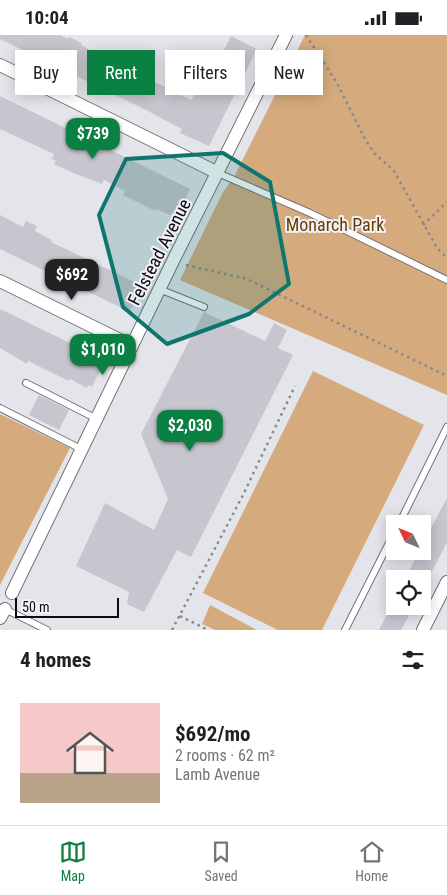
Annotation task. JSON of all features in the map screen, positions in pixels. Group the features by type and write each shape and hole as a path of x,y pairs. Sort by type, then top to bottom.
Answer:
{"street":[{"name":"Felstead Avenue","path":"12,593 98,419 159,289 286,35"},
{"path":"0,65 218,173"},
{"path":"0,281 132,346"},
{"path":"422,630 447,582"}],"lane":[{"path":"218,173 310,213 447,280"},
{"path":"159,289 204,307"},
{"path":"26,383 98,419"},
{"path":"0,408 83,449"},
{"path":"403,515 447,427"},
{"path":"345,630 386,549"},
{"path":"2,613 47,630"}],"path":[{"path":"306,35 337,83 366,141 375,154 394,171 437,248 447,258"},
{"path":"424,225 447,203"},
{"path":"185,264 193,268 246,279 447,376"},
{"path":"172,630 242,497 295,387"},
{"path":"180,616 208,630"}],"highlighted area":[{"path":"223,153 270,182 289,284 249,314 167,344 123,307 99,215 126,159"}],"green space":[{"name":"Monarch Park","path":"305,35 447,35 447,395 180,280 222,194 235,175 275,95 323,95 323,50 298,50"},
{"path":"313,371 424,425 322,630 278,630 203,593"},
{"path":"0,414 70,448 0,585"},
{"path":"210,605 257,630 215,630 202,624"}],"building":[{"path":"0,35 60,35 82,43 81,45 91,50 87,50 87,81 77,76 77,50 23,50 0,39"},
{"path":"231,36 257,49 245,73 245,50 224,50"},
{"path":"155,82 165,87 165,95 181,95 191,100 194,95 234,95 209,146 180,133 182,129 115,95 155,95"},
{"path":"0,96 190,189 179,215 172,212 170,215 156,209 155,211 123,195 125,191 104,180 102,184 54,164 56,161 52,159 54,154 0,129"},
{"path":"0,215 23,227 26,221 37,226 35,231 52,240 51,242 143,286 130,312 0,249"},
{"path":"0,309 105,360 92,387 88,385 87,388 70,379 69,381 28,361 27,364 0,348"},
{"path":"204,312 265,341 274,323 287,330 278,348 293,355 191,557 177,550 144,612 127,604 129,592 76,566 105,503 154,530 168,499 141,434"},
{"path":"39,395 69,410 59,430 29,415"},
{"path":"447,498 447,542 431,573 431,570 410,570 414,560 431,560 431,528"},
{"path":"386,615 409,615 401,630 379,630"}]}
